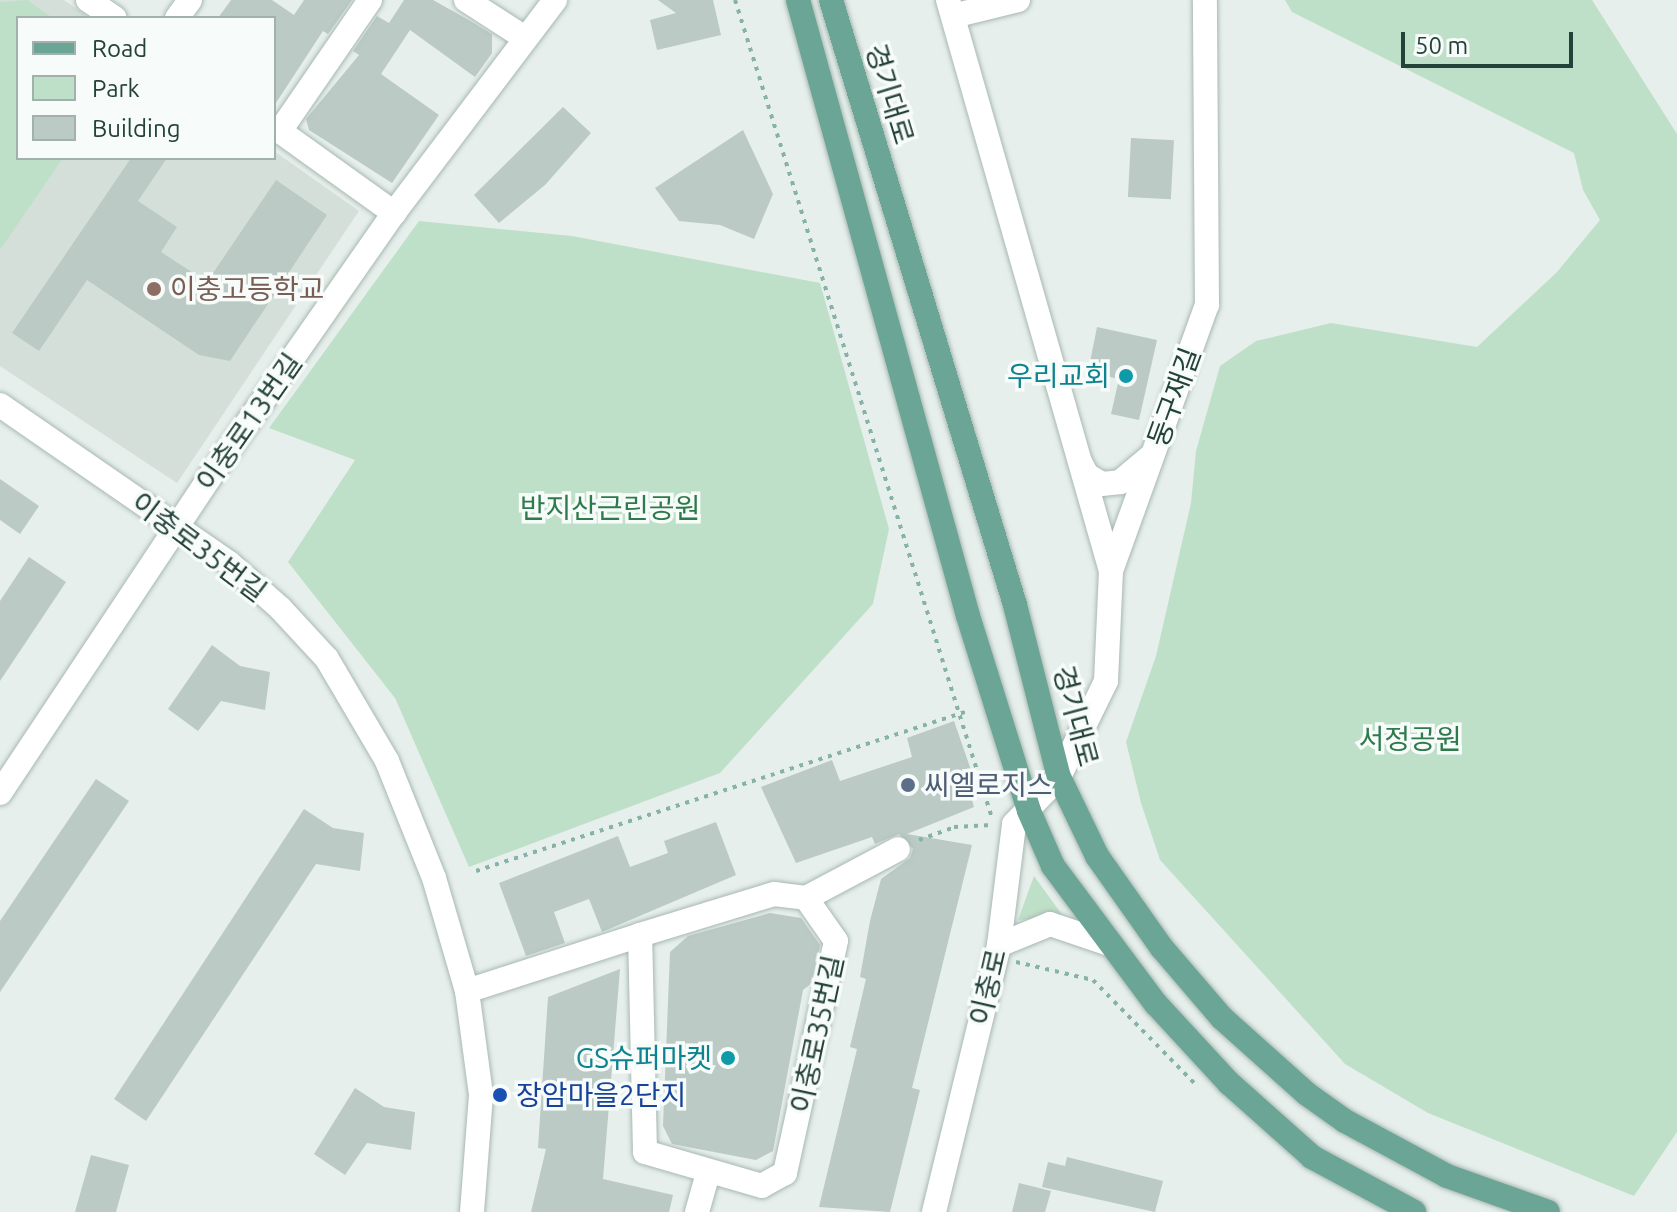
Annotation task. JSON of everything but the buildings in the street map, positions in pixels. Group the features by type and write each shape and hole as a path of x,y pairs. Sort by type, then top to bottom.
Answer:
{"main road":[{"path":"784,0 809,39"},
{"path":"798,0 1022,818 1109,944 1197,1049 1312,1157 1414,1212"},
{"name":"경기대로","path":"835,8 1011,590 1059,777 1097,856 1162,948 1222,1018 1297,1085 1345,1121 1447,1176 1548,1212"}],"street":[{"path":"88,0 112,16"},
{"path":"370,0 277,129 394,213"},
{"path":"466,0 525,38"},
{"name":"이충로13번길","path":"0,793 394,213 555,0"},
{"path":"1018,0 951,8 1072,445 1111,571"},
{"name":"둥구재길","path":"1059,777 1106,681 1111,571 1207,305 1205,0"},
{"name":"이충로35번길","path":"0,405 229,563 327,659 387,761 434,878 467,991 481,1095 472,1212"},
{"path":"1072,445 1087,475 1102,484 1120,482 1153,454"},
{"path":"1022,818 1059,777"},
{"name":"이충로","path":"934,1212 999,945 1022,818"},
{"path":"467,991 774,894 806,898 898,849"},
{"name":"이충로35번길","path":"640,935 645,1152 708,1173 762,1186 785,1173 836,941 806,898"},
{"path":"999,945 1050,924 1109,944"},
{"path":"697,1212 708,1173"}],"path":[{"path":"476,871 968,711"},
{"path":"898,849 954,827 1022,818"}],"shaded area":[{"name":"이충고등학교","path":"0,0 64,0 86,16 16,16 16,160 276,160 276,152 359,211 177,483 0,366"}],"green space":[{"path":"27,0 50,16 16,16 16,160 62,160 0,250 0,2"},
{"name":"서정공원","path":"1285,0 1592,0 1677,134 1677,1132 1634,1196 1428,1113 1345,1064 1160,860 1141,803 1126,742 1156,656 1191,503 1196,451 1220,366 1256,341 1331,323 1477,347 1557,272 1600,220 1583,190 1574,153 1292,12"},
{"name":"반지산근린공원","path":"419,221 572,236 820,283 889,529 873,604 720,773 469,867 395,698 288,562 355,460 269,428"},
{"path":"1034,876 1063,916 1018,920"}],"place":[{"name":"이충고등학교","path":"154,289"},
{"name":"우리교회","path":"1126,376"},
{"name":"씨엘로지스","path":"908,785"},
{"name":"GS슈퍼마켓","path":"728,1058"},
{"name":"장암마을2단지","path":"500,1095"}]}
